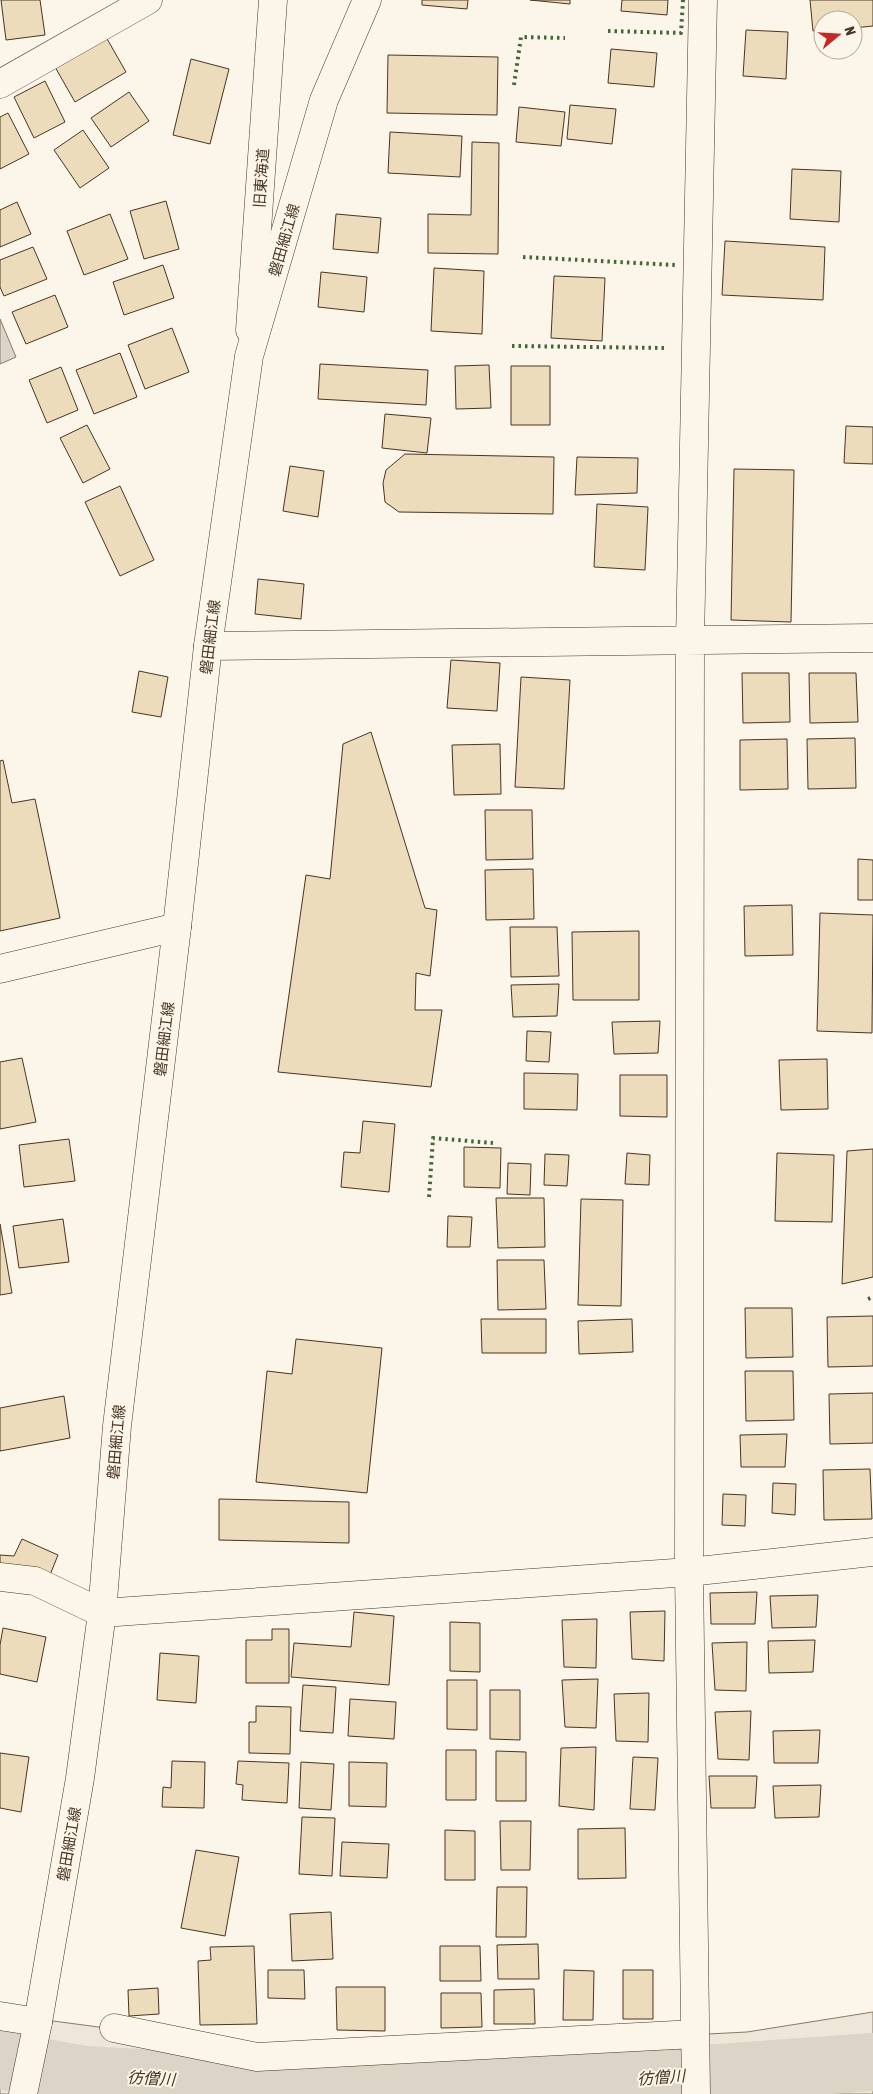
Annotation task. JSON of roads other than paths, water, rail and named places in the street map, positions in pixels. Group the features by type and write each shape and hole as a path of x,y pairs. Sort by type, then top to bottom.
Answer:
{"street":[{"path":"0,84 148,0"},
{"name":"旧東海道","path":"249,356 273,0"},
{"name":"磐田細江線","path":"23,2094 38,2022 80,1778 102,1614 117,1426 177,927 208,646 249,356 324,100 368,0"},
{"path":"696,2094 689,1572 690,642 703,0"},
{"path":"208,646 690,642 873,638"},
{"path":"0,969 177,927"},
{"path":"0,1577 35,1581 102,1614 689,1572 873,1552"},
{"path":"0,2016 38,2022"},
{"path":"114,2028 257,2057 696,2034"}],"waterway":[{"name":"彷僧川","path":"0,2060 85,2075 397,2092 590,2082 873,2062"}]}
